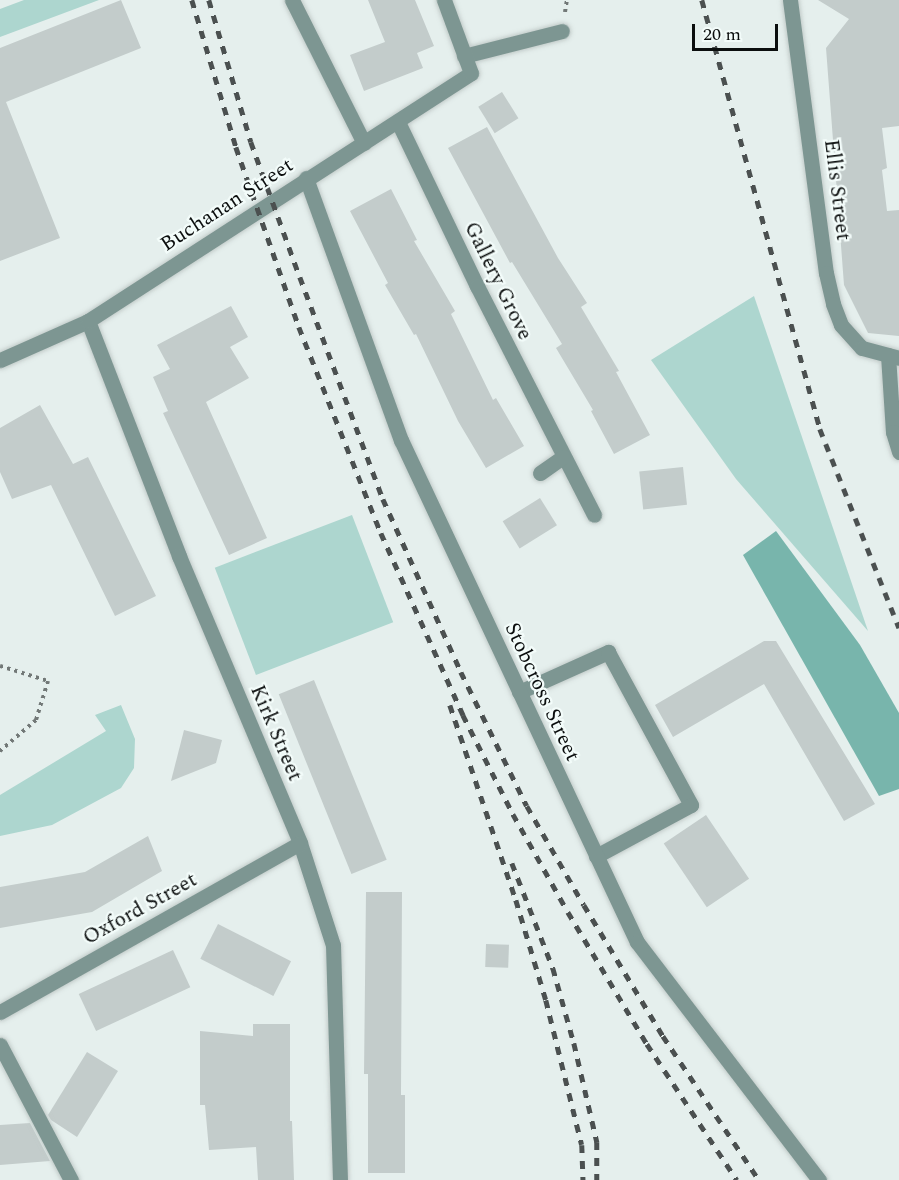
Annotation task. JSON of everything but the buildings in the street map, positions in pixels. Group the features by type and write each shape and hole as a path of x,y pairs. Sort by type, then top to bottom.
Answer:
{"street":[{"path":"292,0 364,143"},
{"path":"444,0 464,56 562,31"},
{"name":"Ellis Street","path":"790,0 826,273 833,304 849,336 862,348 894,357"},
{"name":"Buchanan Street","path":"0,360 88,321 306,178 398,122 471,73 464,56"},
{"name":"Gallery Grove","path":"398,122 563,458 594,515"},
{"name":"Stobcross Street","path":"306,178 401,440 637,942 819,1180"},
{"name":"Kirk Street","path":"88,321 179,556 300,843 333,945 340,1180"},
{"path":"894,357 893,432 899,452"},
{"path":"540,473 563,458"},
{"path":"519,692 608,652 691,805 596,856"},
{"name":"Oxford Street","path":"0,1012 300,843"},
{"path":"0,1045 71,1180"}],"path":[{"path":"0,666 48,681 36,720 0,751"}],"green space":[{"path":"24,0 99,0 0,37 0,9"},
{"path":"754,296 868,631 736,479 651,360"},
{"path":"352,515 393,622 256,675 215,568"},
{"path":"776,531 860,645 899,713 899,789 879,796 743,555"},
{"path":"121,705 135,739 134,768 121,788 52,825 0,836 0,795 106,731 95,715"}],"railway":[{"path":"192,0 236,147 299,327 381,533 463,715 513,814 568,912 647,1044 737,1180"},
{"path":"209,0 251,142 383,499 461,672 527,806 584,905 663,1036 759,1180"},
{"path":"702,0 820,429 899,628"},
{"path":"450,705 516,900 546,1000 582,1145 583,1180"},
{"path":"512,863 553,968 574,1043 597,1142 597,1180"}]}
